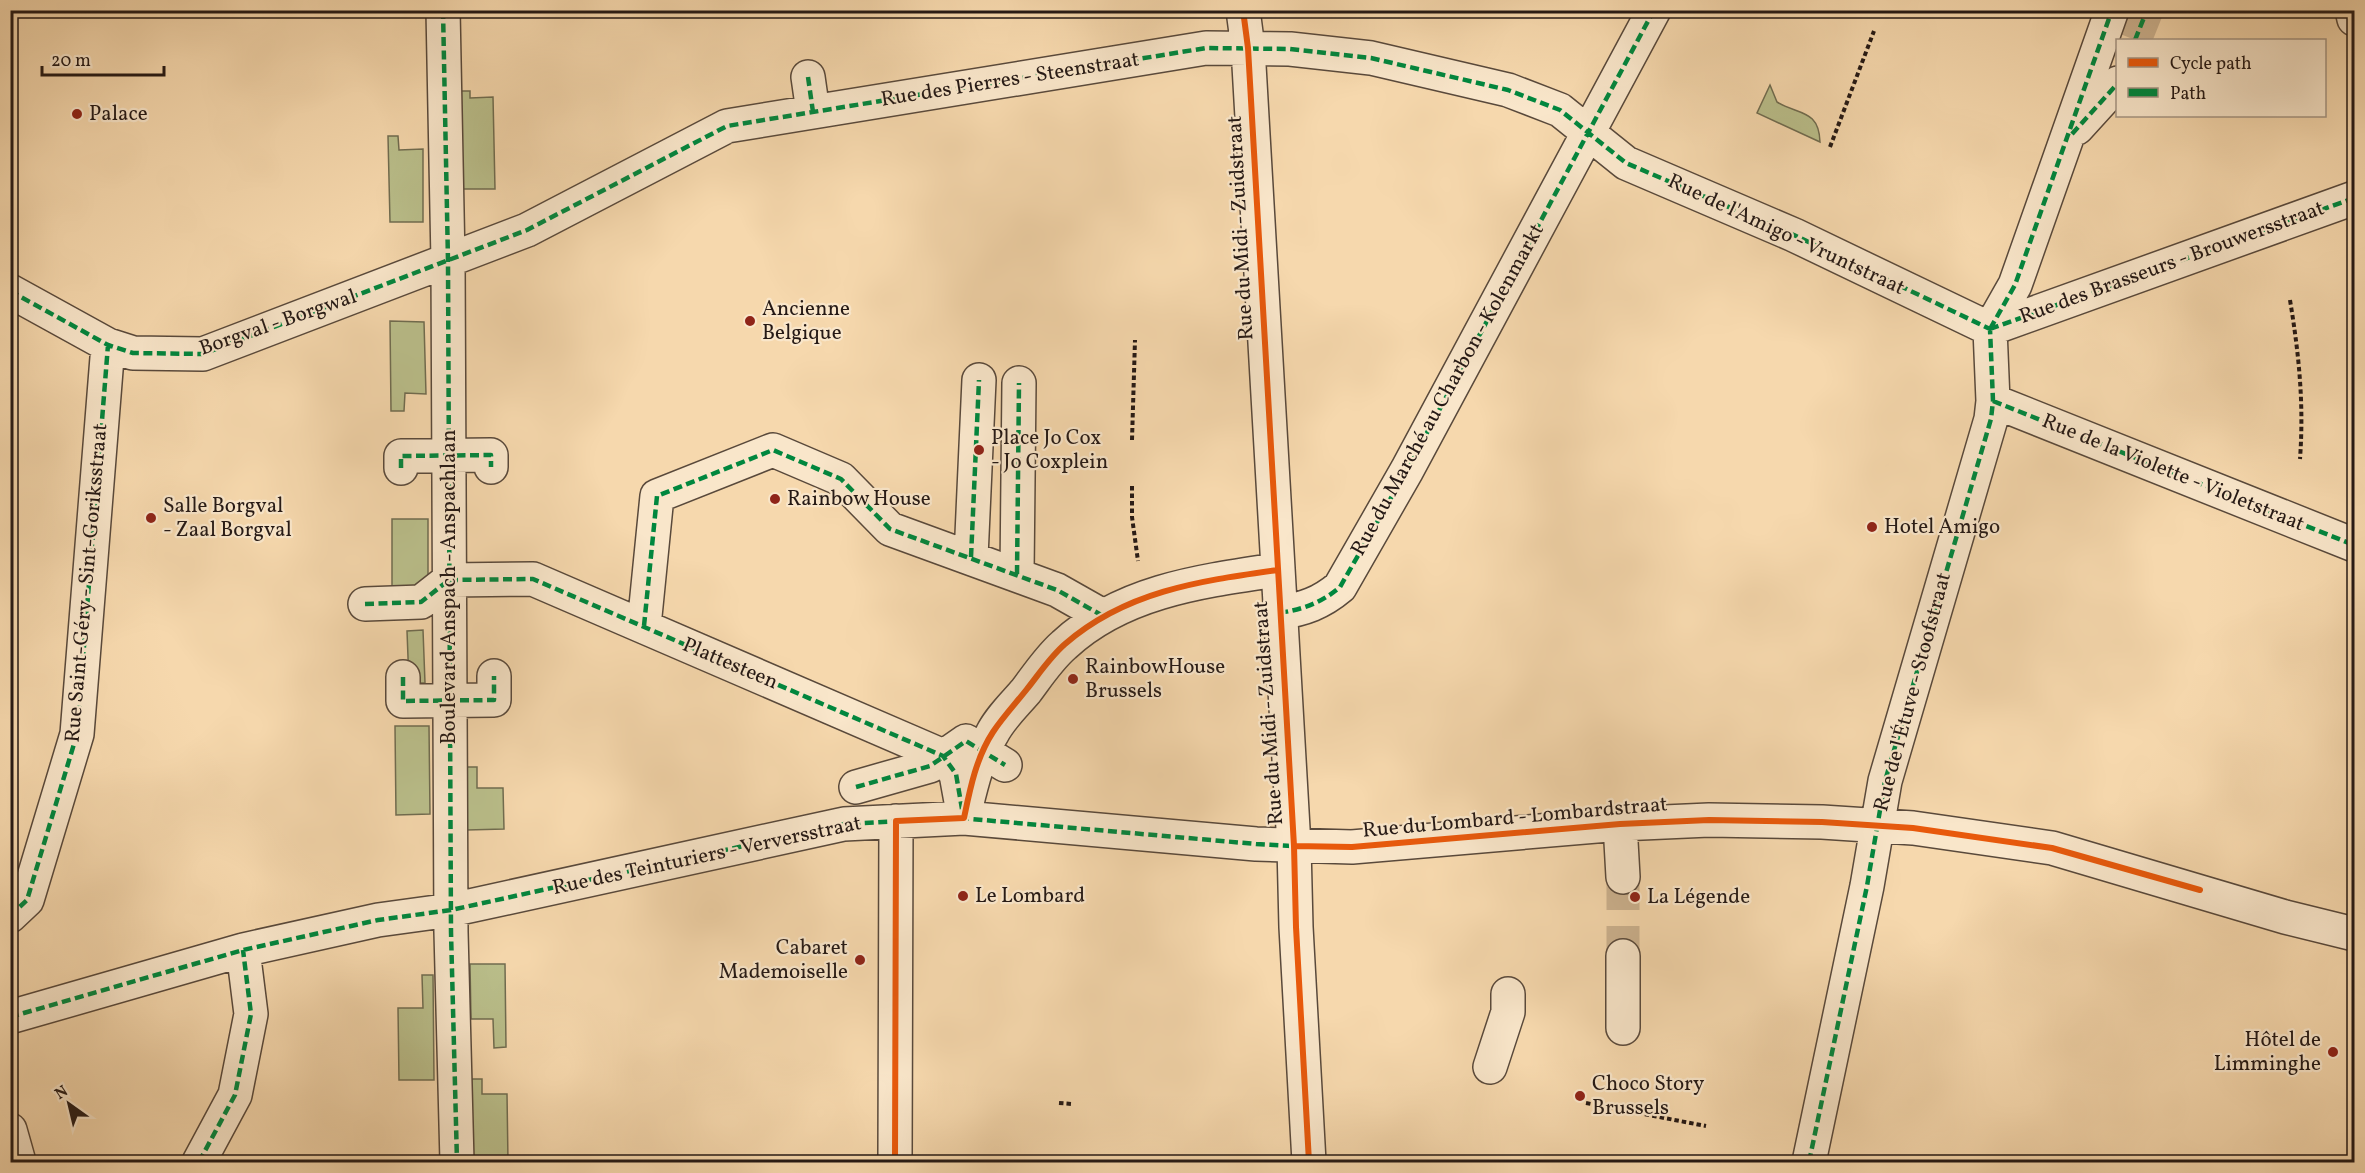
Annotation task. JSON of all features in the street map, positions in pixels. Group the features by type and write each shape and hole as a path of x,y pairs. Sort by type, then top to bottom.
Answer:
{"street":[{"name":"Boulevard Anspach - Anspachlaan","path":"443,10 448,261 451,910 457,1162"},
{"name":"Rue du Midi - Zuidstraat","path":"1243,10 1248,48 1294,846 1296,927 1309,1162"},
{"name":"Rue du Marché au Charbon - Kolenmarkt","path":"1279,613 1302,609 1324,600 1340,587 1407,470 1654,10"},
{"path":"1990,328 2015,285 2112,10"},
{"path":"2352,10 2355,19"},
{"name":"Rue des Pierres - Steenstraat","path":"448,261 527,230 727,126 1206,48 1290,49 1371,58 1508,90 1560,110 1588,133"},
{"path":"808,78 813,112"},
{"path":"2067,140 2116,85"},
{"name":"Rue de l'Amigo - Vruntstraat","path":"1588,133 1626,163 1794,235 1990,328"},
{"name":"Rue des Brasseurs - Brouwersstraat","path":"1990,328 2355,198"},
{"name":"Borgval - Borgwal","path":"10,291 108,345 133,353 203,354 448,261"},
{"name":"Rue de l'Étuve - Stoofstraat","path":"1809,1162 1893,750 1990,419 1993,401 1990,328"},
{"name":"Rue Saint-Géry - Sint-Goriksstraat","path":"10,916 27,900 77,734 108,345"},
{"path":"971,557 979,381"},
{"path":"1017,574 1019,383"},
{"name":"Rue de la Violette - Violetstraat","path":"1993,401 2355,545"},
{"path":"644,626 657,496 773,450 840,479 890,529 1017,574 1072,597 1103,616"},
{"path":"401,468 401,456 491,455 491,466"},
{"path":"994,758 992,734 1064,644 1103,616 1142,597 1222,576 1277,570"},
{"name":"Plattesteen","path":"448,580 533,579 943,756"},
{"path":"365,604 422,602 448,580"},
{"path":"403,677 404,701 494,699 494,676"},
{"path":"856,787 930,766 966,741 994,758"},
{"path":"943,756 956,774 964,818"},
{"path":"964,818 974,772 994,758"},
{"name":"Rue du Lombard - Lombardstraat","path":"964,818 1294,846 1352,847 1620,824 1720,820 1877,825 2052,848 2285,917 2355,934"},
{"name":"Rue des Teinturiers - Verversstraat","path":"10,1017 243,950 378,920 451,910 844,824 964,818"},
{"path":"895,1162 896,821"},
{"path":"1620,824 1623,877"},
{"path":"199,1162 235,1095 251,1014 243,950"},
{"path":"1623,956 1623,1028"},
{"path":"1490,1067 1508,1012 1508,994"},
{"path":"10,1131 19,1162"}],"path":[{"path":"1830,147 1874,31"},
{"path":"2290,300 2302,383 2300,459"},
{"path":"1132,440 1135,340"},
{"path":"1132,486 1132,517 1142,597"},
{"path":"1059,1103 1072,1104"},
{"path":"1586,1103 1706,1126"}],"green space":[{"path":"1770,85 1777,102 1811,118 1819,131 1820,142 1757,113"},
{"path":"459,91 470,91 470,98 493,97 495,189 461,189"},
{"path":"388,136 398,136 399,150 423,149 423,222 390,222"},
{"path":"390,321 424,322 426,394 405,393 404,411 391,411"},
{"path":"392,519 428,519 428,587 392,587"},
{"path":"423,630 425,683 409,683 407,631"},
{"path":"395,726 429,726 430,814 396,815"},
{"path":"467,767 477,767 477,788 503,788 504,829 467,830"},
{"path":"470,964 505,964 506,1047 494,1048 493,1019 471,1019"},
{"path":"422,975 433,975 434,1080 399,1080 398,1008 423,1008"},
{"path":"471,1079 482,1079 482,1094 507,1094 508,1162 472,1162"}],"tunnel":[{"path":"2135,39 2147,10"},
{"path":"1623,877 1623,956"}],"marked path":[{"path":"443,10 448,261 451,932 457,1162"},
{"path":"1279,613 1312,605 1340,587 1407,470 1654,10"},
{"path":"1990,329 2015,285 2112,10"},
{"path":"2135,39 2147,10"},
{"path":"2352,10 2354,19"},
{"path":"10,291 108,345 133,353 203,354 527,230 727,126 1206,48 1290,49 1371,58 1508,90 1560,110 1626,163 1794,235 1990,329"},
{"path":"808,77 813,112"},
{"path":"2072,134 2116,85"},
{"path":"1990,329 2354,198"},
{"path":"1809,1162 1867,886 1885,781 1991,419 1993,401 1990,329"},
{"path":"10,916 27,900 77,734 108,345"},
{"path":"971,557 979,380"},
{"path":"1017,574 1019,383"},
{"path":"1993,401 2354,545"},
{"path":"644,626 657,496 773,450 841,479 890,529 1057,590 1103,616"},
{"path":"401,468 401,456 491,455 491,467"},
{"path":"449,580 533,579 943,756 956,774 962,809"},
{"path":"365,604 421,602 449,580"},
{"path":"403,677 403,701 494,700 494,676"},
{"path":"856,787 930,766 966,741 1005,765"},
{"path":"960,818 1256,844 1294,846 1293,842"},
{"path":"10,1017 243,950 378,920 451,910 844,824 900,821"},
{"path":"199,1162 235,1095 251,1014 243,950"},
{"path":"10,1130 19,1162"}],"cycle path":[{"path":"1243,10 1248,48 1294,846 1296,927 1309,1162"},
{"path":"895,1162 896,821 964,818 978,763 993,732 1054,654 1088,626 1139,600 1165,591 1192,584 1277,570"},
{"path":"1294,846 1352,847 1620,824 1709,820 1822,822 1913,828 2052,848 2200,890"}],"place":[{"name":"Palace","path":"77,114"},
{"name":"Ancienne Belgique","path":"750,321"},
{"name":"Place Jo Cox - Jo Coxplein","path":"979,450"},
{"name":"Rainbow House","path":"775,499"},
{"name":"Salle Borgval - Zaal Borgval","path":"151,518"},
{"name":"Hotel Amigo","path":"1872,527"},
{"name":"RainbowHouse Brussels","path":"1073,679"},
{"name":"Le Lombard","path":"963,896"},
{"name":"La Légende","path":"1635,897"},
{"name":"Cabaret Mademoiselle","path":"860,960"},
{"name":"Hôtel de Limminghe","path":"2333,1052"},
{"name":"Choco Story Brussels","path":"1580,1096"}]}
